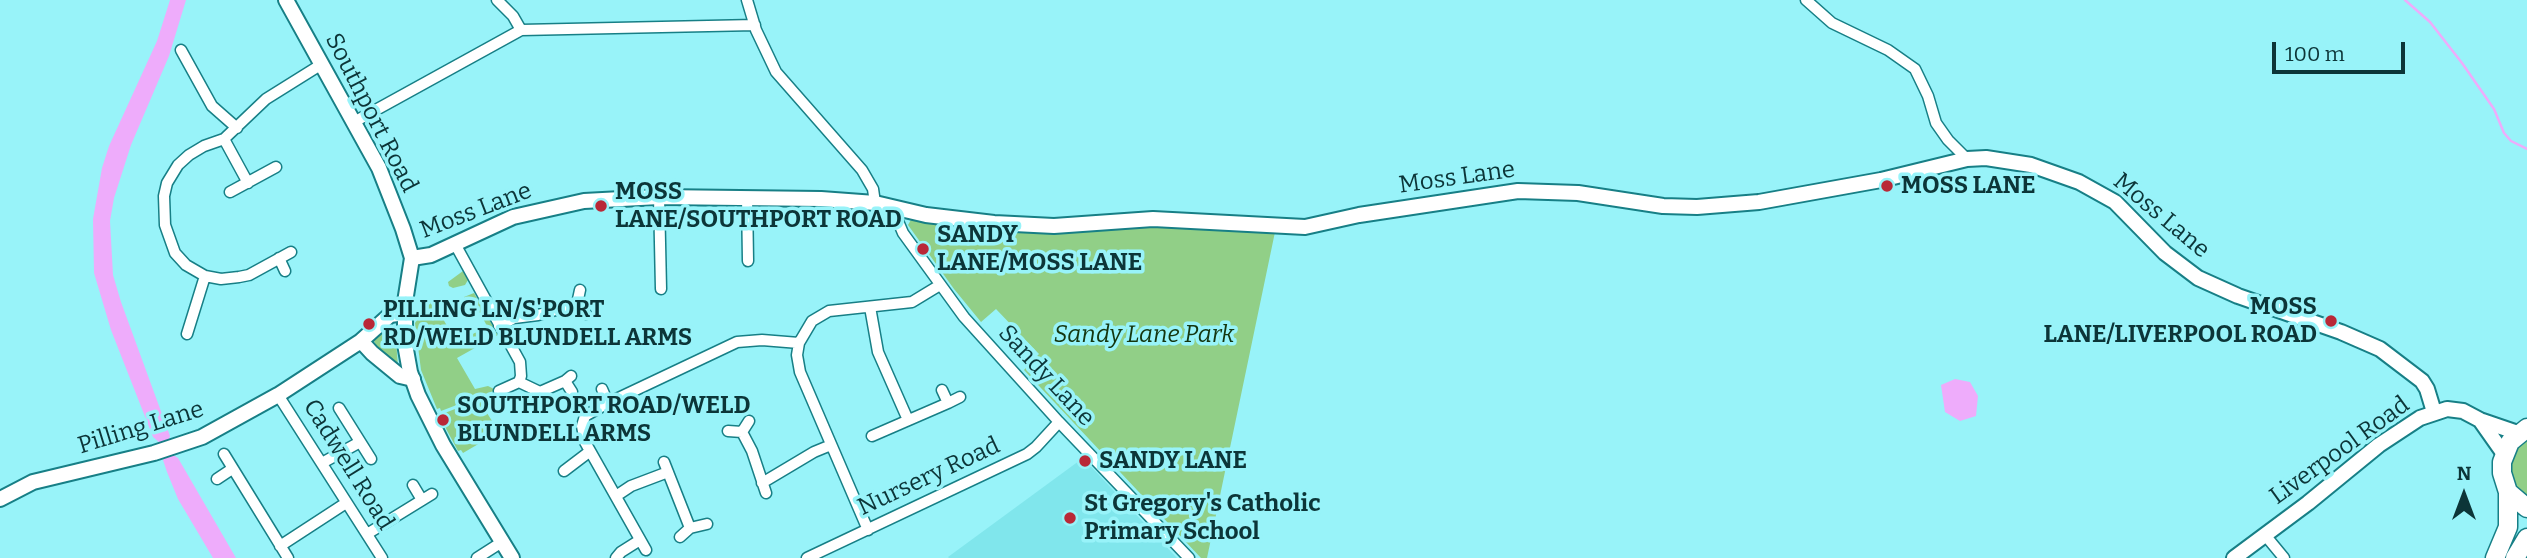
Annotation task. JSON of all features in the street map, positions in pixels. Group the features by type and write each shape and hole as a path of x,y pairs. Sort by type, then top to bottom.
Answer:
{"highway":[{"path":"2495,558 2508,527 2508,492 2502,473 2504,454 2510,442 2523,430"},
{"path":"2508,492 2527,508"},
{"path":"2515,558 2527,538"}],"street":[{"name":"Southport Road","path":"286,0 379,168 412,258 405,313 405,344 413,379 435,429 512,558"},
{"path":"497,0 513,16 521,30"},
{"path":"747,0 776,72 862,170 873,189 875,203"},
{"path":"1807,0 1832,23 1888,50 1915,69 1928,96 1936,123 1967,159"},
{"path":"354,122 521,30 755,24"},
{"path":"181,50 182,65 212,106 237,128"},
{"path":"291,252 249,275 221,279 205,276 186,265 175,253 166,225 164,196 167,183 178,165 189,155 224,139 266,99 322,64"},
{"path":"224,139 248,183"},
{"name":"Moss Lane","path":"412,258 426,257 496,223 541,209 584,201 659,197 747,197 875,203 949,219 1006,224 1054,226 1153,219 1305,227 1359,215 1518,191 1578,193 1663,206 1759,202 1881,180 1967,159 1986,158 2031,165 2097,191 2115,202 2165,253 2198,278 2238,296 2363,340 2394,358 2422,381 2434,412"},
{"path":"230,192 276,167"},
{"path":"659,197 661,289"},
{"path":"747,197 748,261"},
{"name":"Sandy Lane","path":"892,207 903,233 964,317 1059,422 1189,558"},
{"path":"455,244 520,362 519,382 499,391"},
{"path":"279,258 285,271"},
{"path":"187,334 197,324 205,276"},
{"path":"868,530 800,372 797,355 799,343 806,329 820,315 840,309 912,302 940,285"},
{"path":"577,304 580,290"},
{"path":"499,326 514,318 538,315 577,304"},
{"path":"577,304 586,314"},
{"path":"870,307 878,352 908,420"},
{"name":"Pilling Lane","path":"0,499 33,482 154,453 222,426 278,395 361,341 390,315 405,313"},
{"path":"646,550 589,452 583,434 583,421 589,413 608,403 737,342 762,340 799,343"},
{"path":"361,341 400,376 413,379"},
{"path":"519,382 540,392 568,378 572,392"},
{"path":"602,389 608,403"},
{"path":"942,390 948,402"},
{"name":"Cadwell Road","path":"278,395 382,558"},
{"path":"872,436 960,397"},
{"path":"339,408 371,459"},
{"name":"Liverpool Road","path":"2234,558 2379,445 2434,412 2447,409 2463,411 2480,420 2523,430"},
{"path":"2480,420 2504,454"},
{"path":"742,432 749,421"},
{"name":"Nursery Road","path":"812,557 1027,454 1059,422"},
{"path":"728,431 742,432"},
{"path":"742,432 752,451 764,488 814,452 831,445"},
{"path":"322,463 360,442"},
{"path":"564,471 589,452"},
{"path":"224,454 288,558"},
{"path":"664,462 690,528"},
{"path":"217,479 232,469"},
{"path":"616,496 631,486 668,472"},
{"path":"412,485 422,500"},
{"path":"367,534 432,494"},
{"path":"281,546 346,503"},
{"path":"680,537 690,528 707,524"},
{"path":"2265,535 2284,558"},
{"path":"616,558 640,540"},
{"path":"477,558 502,542"}],"shaded area":[{"path":"170,0 186,0 169,56 131,145 114,198 110,221 113,275 170,436 168,441 173,455 178,458 236,558 213,558 178,499 163,460 165,455 160,443 153,437 111,330 94,273 93,219 102,168 109,146 157,41"},
{"path":"1955,379 1970,382 1978,396 1976,416 1960,421 1945,412 1941,385"},
{"name":"St Gregory's Catholic Primary School","path":"1083,458 1177,558 948,557"}],"green space":[{"name":"Sandy Lane Park","path":"912,218 984,230 1056,233 1159,225 1275,232 1207,558 1201,558 1024,370 1039,354 996,309 981,322 908,225"},
{"path":"463,271 468,280 465,285 453,288 449,286 448,282"},
{"path":"474,293 498,335 457,358 475,389 488,386 496,390 441,411 440,408 437,409 421,370 415,323 432,300 457,343 487,326 472,298 466,301 464,297"},
{"path":"389,324 395,329 398,366 378,350 374,341"},
{"path":"497,392 485,400 487,413 499,432 463,453 458,451 440,415"},
{"path":"2527,438 2527,501 2517,492 2509,470 2517,447"}],"waterway":[{"path":"2405,0 2430,22 2462,63 2494,109 2504,133 2511,141 2527,149"}],"place":[{"name":"MOSS LANE","path":"1887,186"},
{"name":"MOSS LANE/SOUTHPORT ROAD","path":"601,206"},
{"name":"SANDY LANE/MOSS LANE","path":"923,249"},
{"name":"MOSS LANE/LIVERPOOL ROAD","path":"2331,321"},
{"name":"PILLING LN/S'PORT RD/WELD BLUNDELL ARMS","path":"369,324"},
{"name":"SOUTHPORT ROAD/WELD BLUNDELL ARMS","path":"443,420"},
{"name":"SANDY LANE","path":"1085,461"},
{"name":"St Gregory's Catholic Primary School","path":"1070,518"}]}
